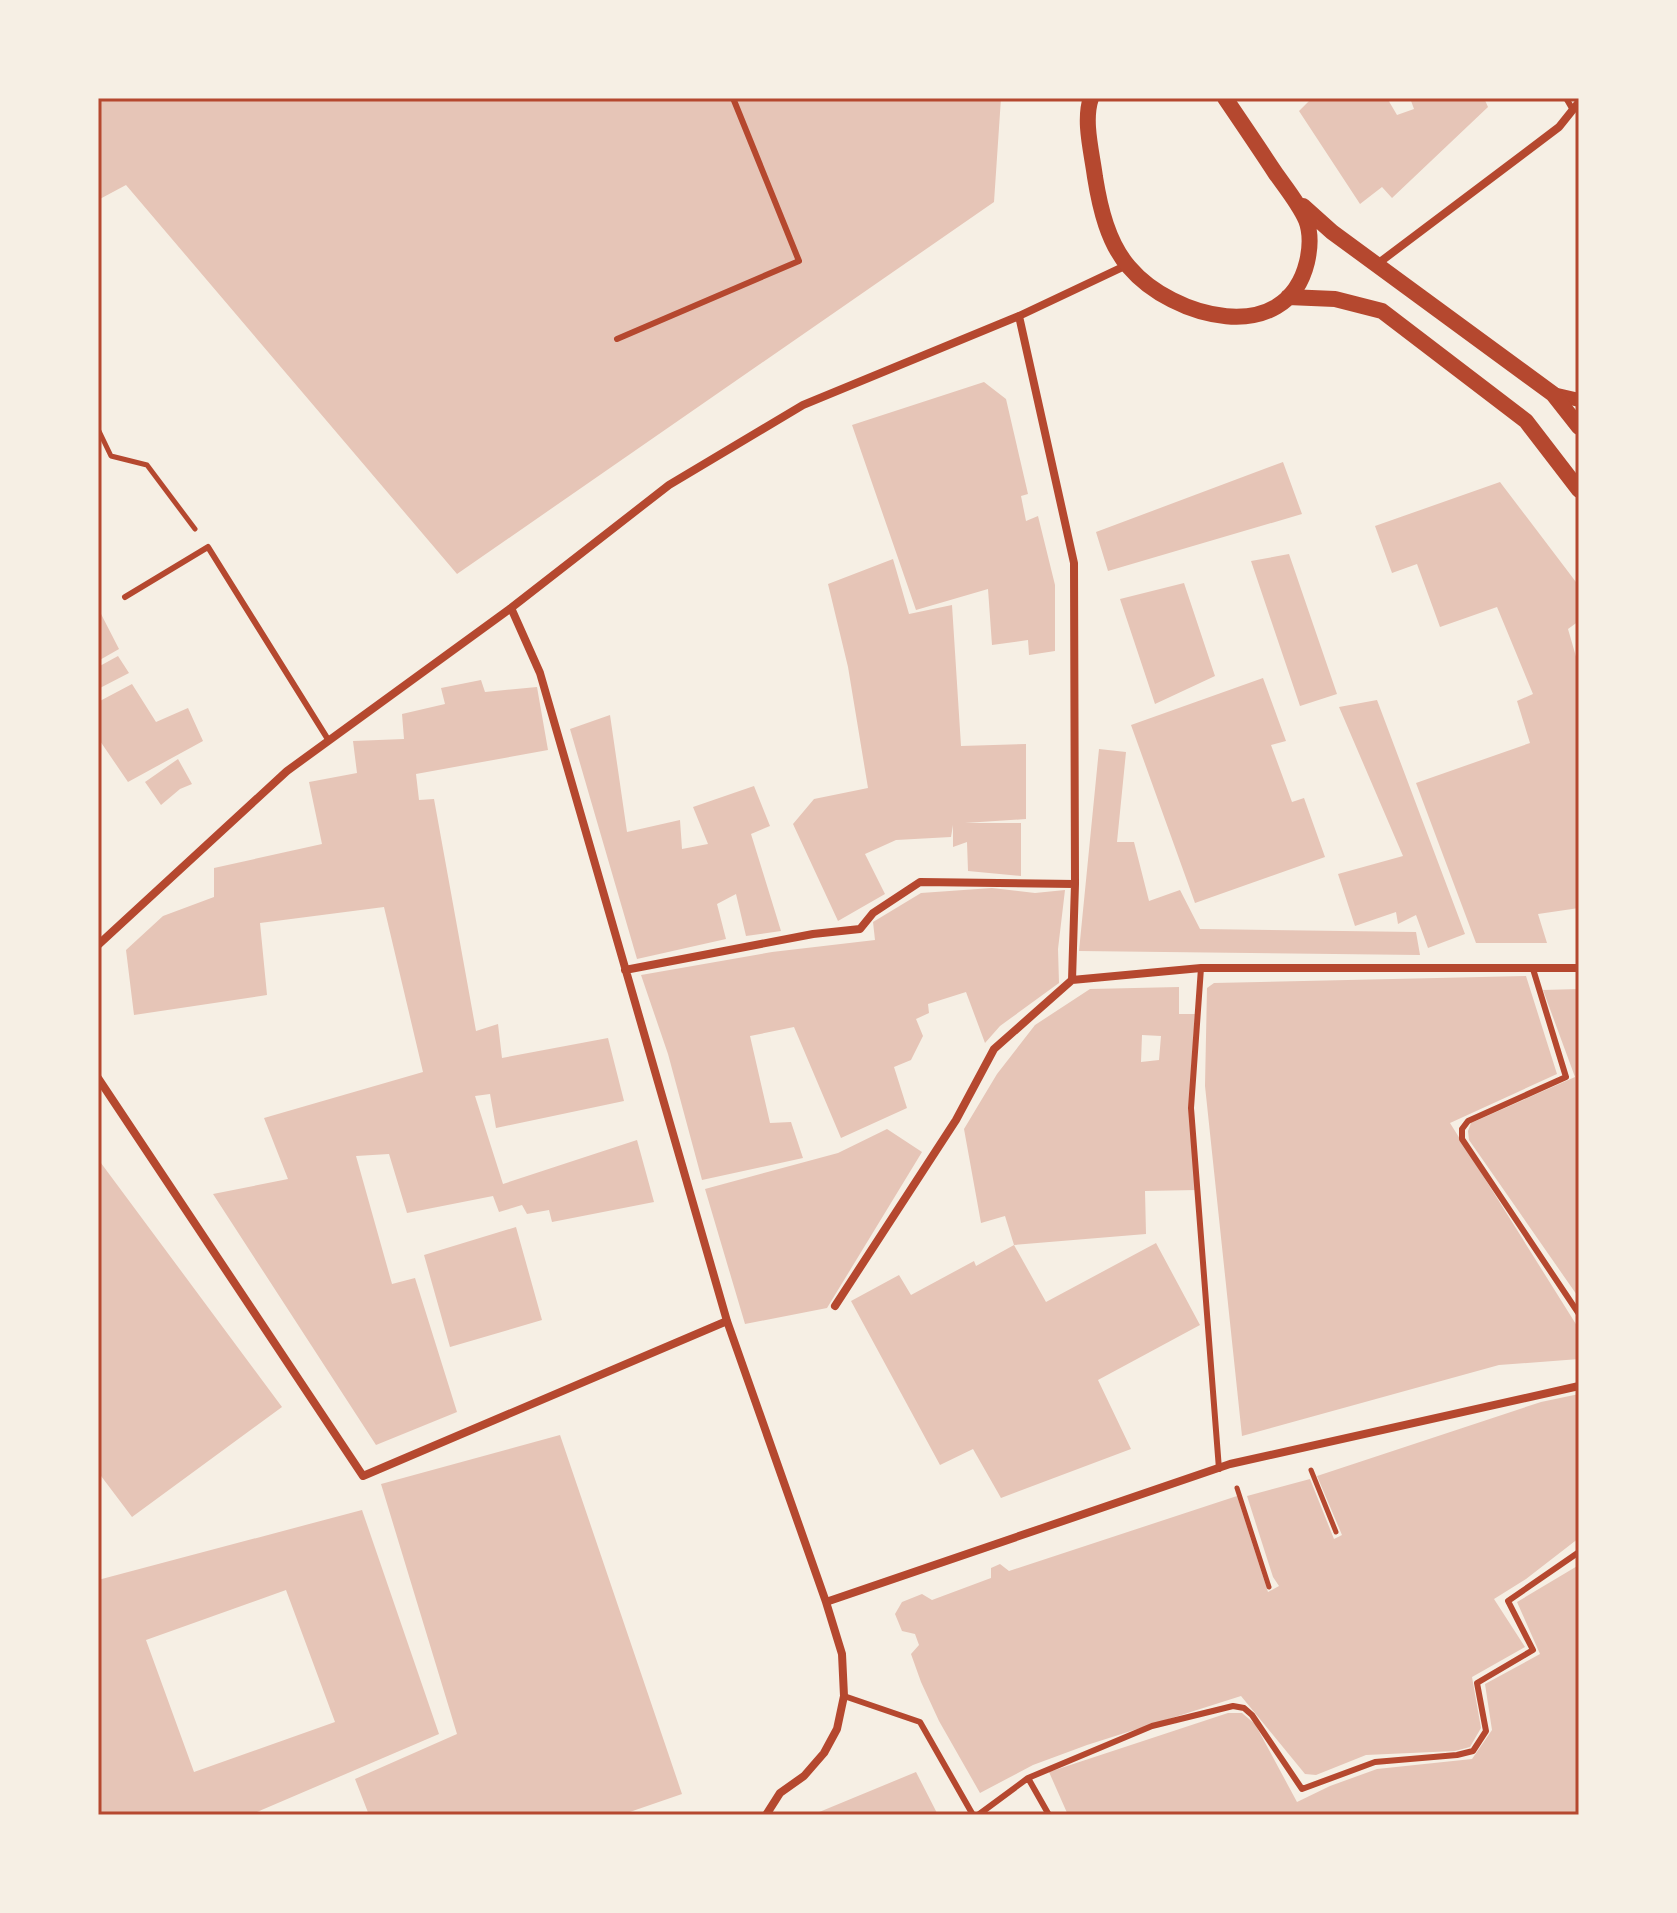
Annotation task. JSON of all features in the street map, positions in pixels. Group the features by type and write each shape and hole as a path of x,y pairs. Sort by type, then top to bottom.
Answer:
{"main road":[{"path":"1089,100 1090,141 1103,209 1109,235 1127,265 1143,282 1167,299 1208,314 1252,316 1274,308 1288,297 1304,274 1310,247 1307,221 1225,98"},
{"path":"1290,194 1332,232 1553,394 1579,427"},
{"path":"1288,297 1335,299 1382,311 1526,421 1579,490"}],"street":[{"path":"1376,265 1559,127 1579,102"},
{"path":"98,945 287,771 511,608 669,485 803,405 1019,316 1127,265"},
{"path":"1019,316 1074,563 1075,884 1072,980"},
{"path":"1553,394 1579,400"},
{"path":"511,608 540,673 727,1321 842,1654 844,1696 837,1729 824,1753 804,1776 780,1793 766,1815"},
{"path":"625,970 813,934 860,929 873,913 920,882 1075,884"},
{"path":"835,1306 956,1120 994,1049 1072,980 1201,968 1579,968"},
{"path":"98,1078 363,1476 727,1321"},
{"path":"826,1602 1230,1464 1579,1386"}],"lane":[{"path":"617,339 799,261 733,98"},
{"path":"1566,98 1573,110"},
{"path":"125,597 208,547 329,741"},
{"path":"1201,968 1191,1108 1219,1469"},
{"path":"1533,969 1566,1077 1468,1121 1462,1129 1462,1139 1579,1314"},
{"path":"844,1696 920,1722 976,1815 1028,1778 1152,1726 1233,1706 1244,1708 1252,1715 1302,1789 1375,1762 1473,1751 1486,1731 1477,1683 1533,1650 1508,1601 1579,1552"},
{"path":"1028,1778 1049,1815"}],"path":[{"path":"98,429 111,456 147,465 208,547"},
{"path":"1302,1447 1336,1532"},
{"path":"1230,1464 1269,1587"}],"building":[{"path":"98,98 1001,98 994,202 457,574 126,185 98,200"},
{"path":"1312,98 1387,98 1397,115 1414,109 1410,98 1484,98 1488,107 1392,198 1382,187 1360,204 1299,111"},
{"path":"984,382 1006,399 1028,494 1021,496 1026,521 1038,516 1055,585 1055,651 1029,655 1028,640 992,645 988,589 916,610 852,425"},
{"path":"1283,462 1302,514 1108,571 1096,532"},
{"path":"1500,482 1579,586 1579,621 1568,629 1579,667 1579,908 1538,914 1547,943 1476,943 1416,783 1530,743 1517,701 1533,694 1497,607 1440,627 1417,564 1392,573 1375,526"},
{"path":"1289,554 1337,694 1300,706 1251,561"},
{"path":"893,559 909,614 952,605 961,746 1026,744 1026,819 965,823 1021,823 1021,876 968,871 967,842 953,847 953,825 951,837 896,840 865,854 885,894 838,921 793,824 814,799 868,788 848,667 828,584"},
{"path":"1184,583 1215,676 1155,704 1120,599"},
{"path":"98,613 119,649 98,661"},
{"path":"118,656 129,673 98,689 98,667"},
{"path":"1263,678 1286,741 1271,745 1292,802 1304,798 1325,857 1195,903 1131,725"},
{"path":"481,680 485,692 537,687 548,750 416,774 419,800 434,799 476,1031 498,1024 502,1058 608,1038 624,1101 496,1128 490,1094 475,1096 503,1184 637,1140 654,1202 552,1222 549,1210 527,1214 522,1205 499,1212 493,1196 407,1213 389,1154 356,1156 392,1284 415,1278 457,1412 376,1445 213,1194 288,1179 264,1118 423,1072 384,907 260,923 267,995 134,1015 126,950 163,916 214,897 214,868 322,844 309,782 357,773 353,741 404,739 402,714 445,704 441,688"},
{"path":"132,684 156,722 188,708 203,741 128,782 98,738 98,702"},
{"path":"1377,700 1465,934 1428,948 1416,915 1398,924 1396,912 1355,926 1338,874 1403,856 1339,707"},
{"path":"610,715 627,832 680,820 682,849 708,844 693,807 754,786 770,826 751,834 781,931 746,936 736,894 717,904 726,939 637,959 570,729"},
{"path":"1099,749 1126,752 1117,842 1134,842 1149,901 1180,890 1200,929 1416,932 1420,955 1079,951"},
{"path":"178,759 192,784 180,789 161,805 145,782"},
{"path":"992,888 1035,893 1065,890 1058,949 1059,983 1000,1026 985,1043 966,992 928,1004 929,1013 916,1019 923,1036 911,1060 894,1067 907,1108 841,1138 794,1027 750,1036 770,1123 791,1122 803,1158 702,1180 668,1054 641,975 772,952 875,940 873,922 921,893"},
{"path":"1526,976 1557,1074 1450,1123 1579,1329 1579,1359 1499,1365 1242,1436 1205,1086 1207,988 1214,983"},
{"path":"1179,987 1179,1014 1195,1014 1189,1107 1197,1190 1145,1191 1146,1234 1014,1245 1005,1216 981,1223 964,1129 997,1074 1035,1025 1090,989","holes":["1142,1035 1161,1036 1159,1060 1141,1062"]},
{"path":"1579,989 1579,1298 1469,1140 1468,1131 1471,1123 1575,1077 1543,990"},
{"path":"887,1129 922,1152 827,1308 745,1324 705,1189 838,1153"},
{"path":"98,1159 282,1407 132,1517 98,1472"},
{"path":"516,1227 542,1320 450,1347 424,1255"},
{"path":"1156,1243 1200,1325 1098,1380 1131,1449 1001,1498 973,1449 940,1465 851,1301 899,1275 911,1295 974,1261 976,1266 1014,1245 1046,1302"},
{"path":"1579,1394 1579,1538 1526,1579 1494,1599 1525,1647 1472,1677 1481,1728 1470,1747 1455,1751 1366,1755 1316,1775 1305,1774 1241,1696 1033,1765 980,1793 939,1721 921,1682 911,1654 919,1645 915,1634 902,1631 895,1614 902,1602 922,1594 932,1600 991,1578 991,1568 1000,1564 1009,1571 1237,1496 1268,1592 1279,1586 1273,1577 1247,1496 1310,1479 1334,1539 1342,1535 1317,1476 1541,1402"},
{"path":"560,1435 682,1794 621,1815 369,1815 355,1779 457,1734 381,1484"},
{"path":"362,1510 439,1734 250,1815 101,1815 98,1808 98,1580","holes":["286,1590 335,1722 194,1772 146,1640"]},
{"path":"1579,1565 1579,1815 1068,1815 1049,1772 1228,1713 1242,1713 1255,1724 1297,1802 1377,1769 1472,1759 1492,1730 1485,1684 1540,1654 1517,1602"},
{"path":"916,1772 938,1815 812,1815"}]}
